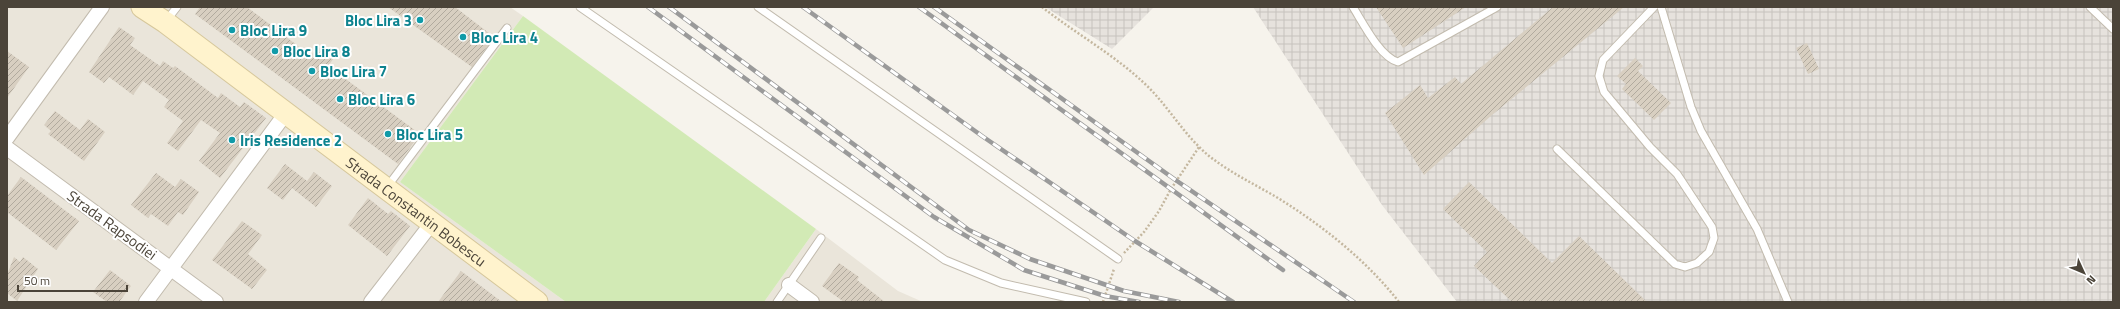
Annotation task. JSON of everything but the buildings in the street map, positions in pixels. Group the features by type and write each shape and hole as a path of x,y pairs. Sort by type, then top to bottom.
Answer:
{"street":[{"path":"7,138 102,7"},
{"name":"Strada Constantin Bobescu","path":"142,7 171,15 286,113 536,302"},
{"path":"146,302 286,113"},
{"name":"Strada Rapsodiei","path":"7,148 216,302"},
{"path":"371,302 432,223"},
{"path":"789,285 812,302"}],"lane":[{"path":"580,7 945,260 1001,283 1086,302"},
{"path":"758,7 1118,259"},
{"path":"1353,7 1384,53 1391,60 1398,62 1497,7"},
{"path":"1557,149 1675,264 1685,268 1697,263 1709,252 1714,238 1712,227 1677,174 1650,147 1604,92 1599,76 1603,60 1654,7"},
{"path":"1661,7 1691,107 1701,131 1757,229 1788,302"},
{"path":"2090,7 2113,29"},
{"path":"386,188 507,28"},
{"path":"777,302 821,238"}],"path":[{"path":"1042,7 1123,65 1145,84 1199,147 1214,160 1280,199 1349,250 1379,277 1398,302"},
{"path":"1102,302 1118,259 1148,227 1199,147"}],"shaded area":[{"path":"7,7 510,7 523,16 400,182 566,302 7,302"},
{"path":"1045,7 1154,7 1112,49"},
{"path":"1253,7 2113,7 2113,302 1457,302 1382,205"},
{"path":"816,229 898,291 923,302 764,302"}],"green space":[{"path":"523,16 816,229 764,302 566,302 400,182"}],"railway":[{"path":"648,7 934,217 1024,270 1105,296 1139,302"},
{"path":"669,7 969,230 1030,259 1124,291 1179,302"},
{"path":"803,7 982,136 1135,241 1233,302"},
{"path":"919,7 1283,270"},
{"path":"934,7 1177,181 1354,302"}],"place":[{"name":"Bloc Lira 3","path":"420,20"},
{"name":"Bloc Lira 9","path":"232,30"},
{"name":"Bloc Lira 4","path":"463,37"},
{"name":"Bloc Lira 8","path":"275,51"},
{"name":"Bloc Lira 7","path":"312,71"},
{"name":"Bloc Lira 6","path":"340,99"},
{"name":"Bloc Lira 5","path":"388,134"},
{"name":"Iris Residence 2","path":"232,140"}]}
